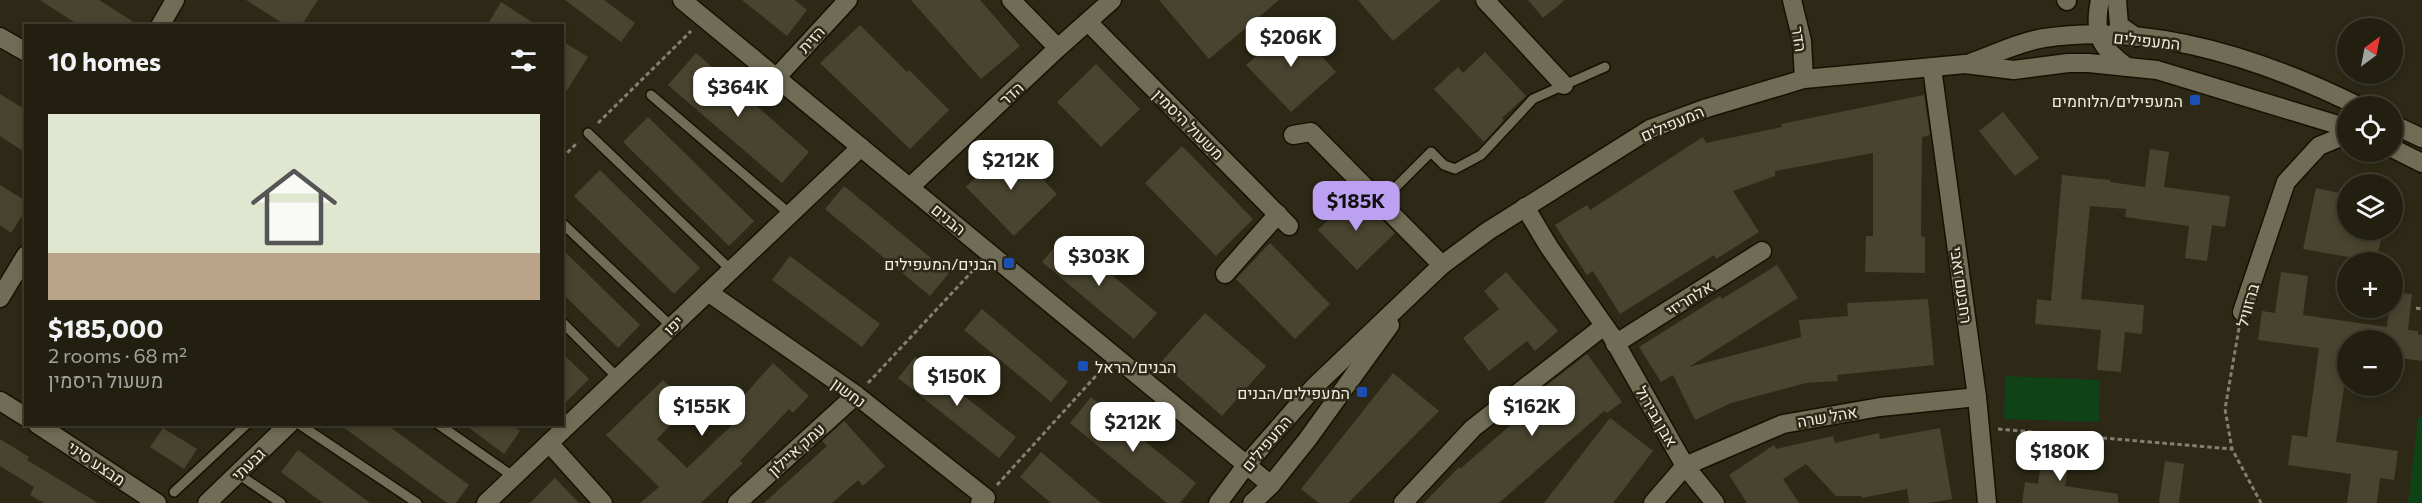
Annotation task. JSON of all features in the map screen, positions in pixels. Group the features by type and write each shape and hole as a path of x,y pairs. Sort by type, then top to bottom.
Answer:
{"street":[{"path":"161,24 175,0"},
{"name":"הבנים","path":"682,0 775,79 910,187 1271,485"},
{"name":"הזית","path":"775,79 848,0"},
{"path":"1011,0 1058,48"},
{"name":"הדר","path":"910,187 1112,0"},
{"path":"1485,0 1564,85"},
{"name":"הדר","path":"1792,0 1802,41 1804,79"},
{"path":"2100,0 2098,35 2109,54 2128,67"},
{"path":"2117,0 2119,25 2136,38"},
{"name":"משעול היסמין","path":"1088,22 1283,220 1225,274"},
{"name":"המעפילים","path":"1218,503 1247,464 1315,386 1442,265 1488,231 1650,129 1707,108 1804,79 1965,64 2042,38 2098,35 2179,42 2262,66 2337,97"},
{"path":"0,37 24,51"},
{"name":"המעפילים","path":"1965,64 2014,70 2068,63 2157,70 2337,125"},
{"name":"רחבעם זאבי","path":"1932,68 1977,397 1987,503"},
{"path":"2403,129 2422,138"},
{"path":"1293,135 1311,132 1442,265"},
{"name":"ברזוויל","path":"2242,312 2286,182 2319,146 2337,139"},
{"name":"יפו","path":"565,423 618,378 861,147"},
{"path":"2403,154 2422,163"},
{"name":"אבן גבירול","path":"1525,207 1549,247 1604,326 1685,466 1715,503"},
{"name":"אלחריזי","path":"1615,344 1762,251"},
{"path":"0,298 24,258"},
{"name":"המעפילים","path":"1252,503 1271,485 1307,440 1420,285"},
{"name":"נחשון","path":"708,292 856,396 983,500"},
{"path":"1403,503 1473,428 1604,326"},
{"name":"עמק איילון","path":"737,503 856,396"},
{"name":"אהל שרה","path":"1685,466 1783,424 1880,407 1977,397"},
{"path":"0,401 24,416"},
{"name":"מבצע סיני","path":"41,426 157,503"},
{"name":"גבעתי","path":"207,503 288,426"},
{"name":"יפו","path":"486,503 549,443 563,426"},
{"path":"549,443 603,503"},
{"path":"1653,503 1685,466"}],"lane":[{"path":"1396,187 1431,152 1444,165 1455,169 1465,165 1495,142 1533,99 1605,67"},
{"path":"651,95 790,214"},
{"path":"588,133 731,270"},
{"path":"564,225 672,327"},
{"path":"564,324 618,378"},
{"path":"174,492 245,426"},
{"path":"302,426 417,503"},
{"path":"441,426 514,477"},
{"path":"238,474 281,503"}],"path":[{"path":"564,156 704,18"},
{"path":"856,396 989,253"},
{"path":"2416,308 2422,309"},
{"name":"ברזוויל","path":"2242,312 2225,410 2232,448 2261,503"},
{"path":"983,500 1115,355"},
{"path":"1979,428 2232,448"}],"green space":[{"path":"2005,376 2100,380 2099,422 2004,419"},
{"path":"2418,418 2422,418 2422,503 2408,503"}],"building":[{"path":"40,0 99,0 137,24 77,24"},
{"path":"246,0 318,0 302,24 284,24"},
{"path":"565,0 604,0 635,23 621,42"},
{"path":"742,0 795,0 807,10 787,36"},
{"path":"911,0 980,0 1020,46 981,79"},
{"path":"1159,0 1279,0 1209,59"},
{"path":"1358,0 1441,0 1393,41"},
{"path":"1528,0 1565,0 1543,18"},
{"path":"501,2 535,24 488,24"},
{"path":"1293,24 1336,72 1291,112 1246,65"},
{"path":"860,25 949,110 910,149 820,63"},
{"path":"564,42 588,57 564,95"},
{"path":"1485,52 1526,96 1502,118 1504,120 1484,142 1434,89 1458,67 1463,73"},
{"path":"696,53 809,152 782,183 668,85"},
{"path":"1096,64 1140,109 1101,147 1057,102"},
{"path":"0,94 24,109 24,152 0,136"},
{"path":"1924,95 1930,135 1922,137 1921,236 1925,237 1925,273 1865,272 1866,236 1873,236 1873,153 1775,171 1775,176 1733,191 1759,232 1716,259 1714,255 1620,314 1593,271 1587,275 1555,225 1587,205 1590,210 1703,137 1706,143 1782,127 1781,124"},
{"path":"2003,112 2039,158 2015,176 1979,131"},
{"path":"648,117 754,221 729,246 623,142"},
{"path":"1009,145 1057,194 1014,236 966,187"},
{"path":"1182,146 1253,219 1216,256 1145,183"},
{"path":"2150,149 2169,152 2164,187 2230,196 2225,227 2212,225 2207,261 2185,258 2189,226 2125,217 2126,209 2090,206 2081,299 2144,305 2142,334 2125,332 2121,372 2097,370 2101,330 2035,324 2037,299 2051,301 2062,175 2110,180 2110,182 2145,187"},
{"path":"600,170 700,268 674,294 574,196"},
{"path":"0,185 24,200 24,213 11,233 0,225"},
{"path":"844,186 949,273 930,296 825,209"},
{"path":"2316,188 2337,193 2337,240 2381,240 2378,252 2337,252 2337,255 2303,249"},
{"path":"1355,193 1395,233 1357,270 1318,230"},
{"path":"1065,235 1157,313 1134,339 1042,262"},
{"path":"1270,243 1330,304 1295,339 1236,279"},
{"path":"564,251 640,325 618,348 564,295"},
{"path":"790,256 880,324 862,347 772,280"},
{"path":"1777,265 1798,298 1689,367 1801,337 1799,320 1848,316 1847,303 1928,299 1934,365 1837,375 1838,381 1806,383 1731,403 1695,420 1673,375 1661,382 1639,347 1720,296 1722,299"},
{"path":"1506,272 1558,331 1535,351 1527,341 1489,371 1463,338 1499,309 1484,291"},
{"path":"2281,272 2308,276 2303,315 2387,327 2388,318 2403,318 2403,293 2412,294 2408,330 2418,331 2418,335 2422,335 2422,361 2403,358 2403,330 2337,330 2337,396 2343,396 2336,442 2398,451 2394,480 2380,478 2377,503 2347,503 2351,474 2288,465 2292,435 2307,437 2319,348 2258,340 2262,311 2275,313"},
{"path":"982,309 1068,382 1051,402 964,330"},
{"path":"1205,313 1266,366 1222,416 1161,362"},
{"path":"1587,354 1622,402 1607,413 1604,411 1499,503 1424,503 1459,467 1460,469 1522,415 1517,408"},
{"path":"564,355 589,379 564,404"},
{"path":"915,357 1016,437 999,458 898,378"},
{"path":"773,363 809,396 793,413 789,409 740,461 743,463 701,503 640,503 659,487 606,435 663,380 689,406 657,439 687,468 732,425 724,418"},
{"path":"1393,373 1439,411 1348,503 1319,503 1301,489"},
{"path":"1091,397 1196,483 1180,503 1167,503 1070,423"},
{"path":"1610,418 1653,451 1613,503 1544,503"},
{"path":"844,421 885,466 863,486 858,480 832,503 764,503 827,446 822,441"},
{"path":"342,426 389,426 469,485 456,503 447,503"},
{"path":"467,426 514,426 520,431 504,454"},
{"path":"163,428 197,449 184,469 150,447"},
{"path":"1940,428 1952,499 1929,503 1909,503 1907,489 1862,498 1862,496 1836,496 1806,464 1783,479 1799,503 1747,503 1729,475 1774,445 1776,449 1833,436 1835,443 1879,433 1880,439"},
{"path":"0,439 29,457 27,460 98,503 44,503 30,495 34,487 0,466"},
{"path":"2044,444 2071,447 2065,486 2118,494 2118,503 2022,503 2025,482 2038,484"},
{"path":"298,450 370,503 323,503 281,472"},
{"path":"1041,452 1101,503 1051,503 1020,477"},
{"path":"2165,461 2184,464 2179,503 2159,503"},
{"path":"555,478 579,503 530,503"}],"place":[{"name":"המעפילים/הלוחמים","path":"2195,100"},
{"name":"הבנים/המעפילים","path":"1009,263"},
{"name":"הבנים/הראל","path":"1083,366"},
{"name":"המעפילים/הבנים","path":"1362,392"}]}
